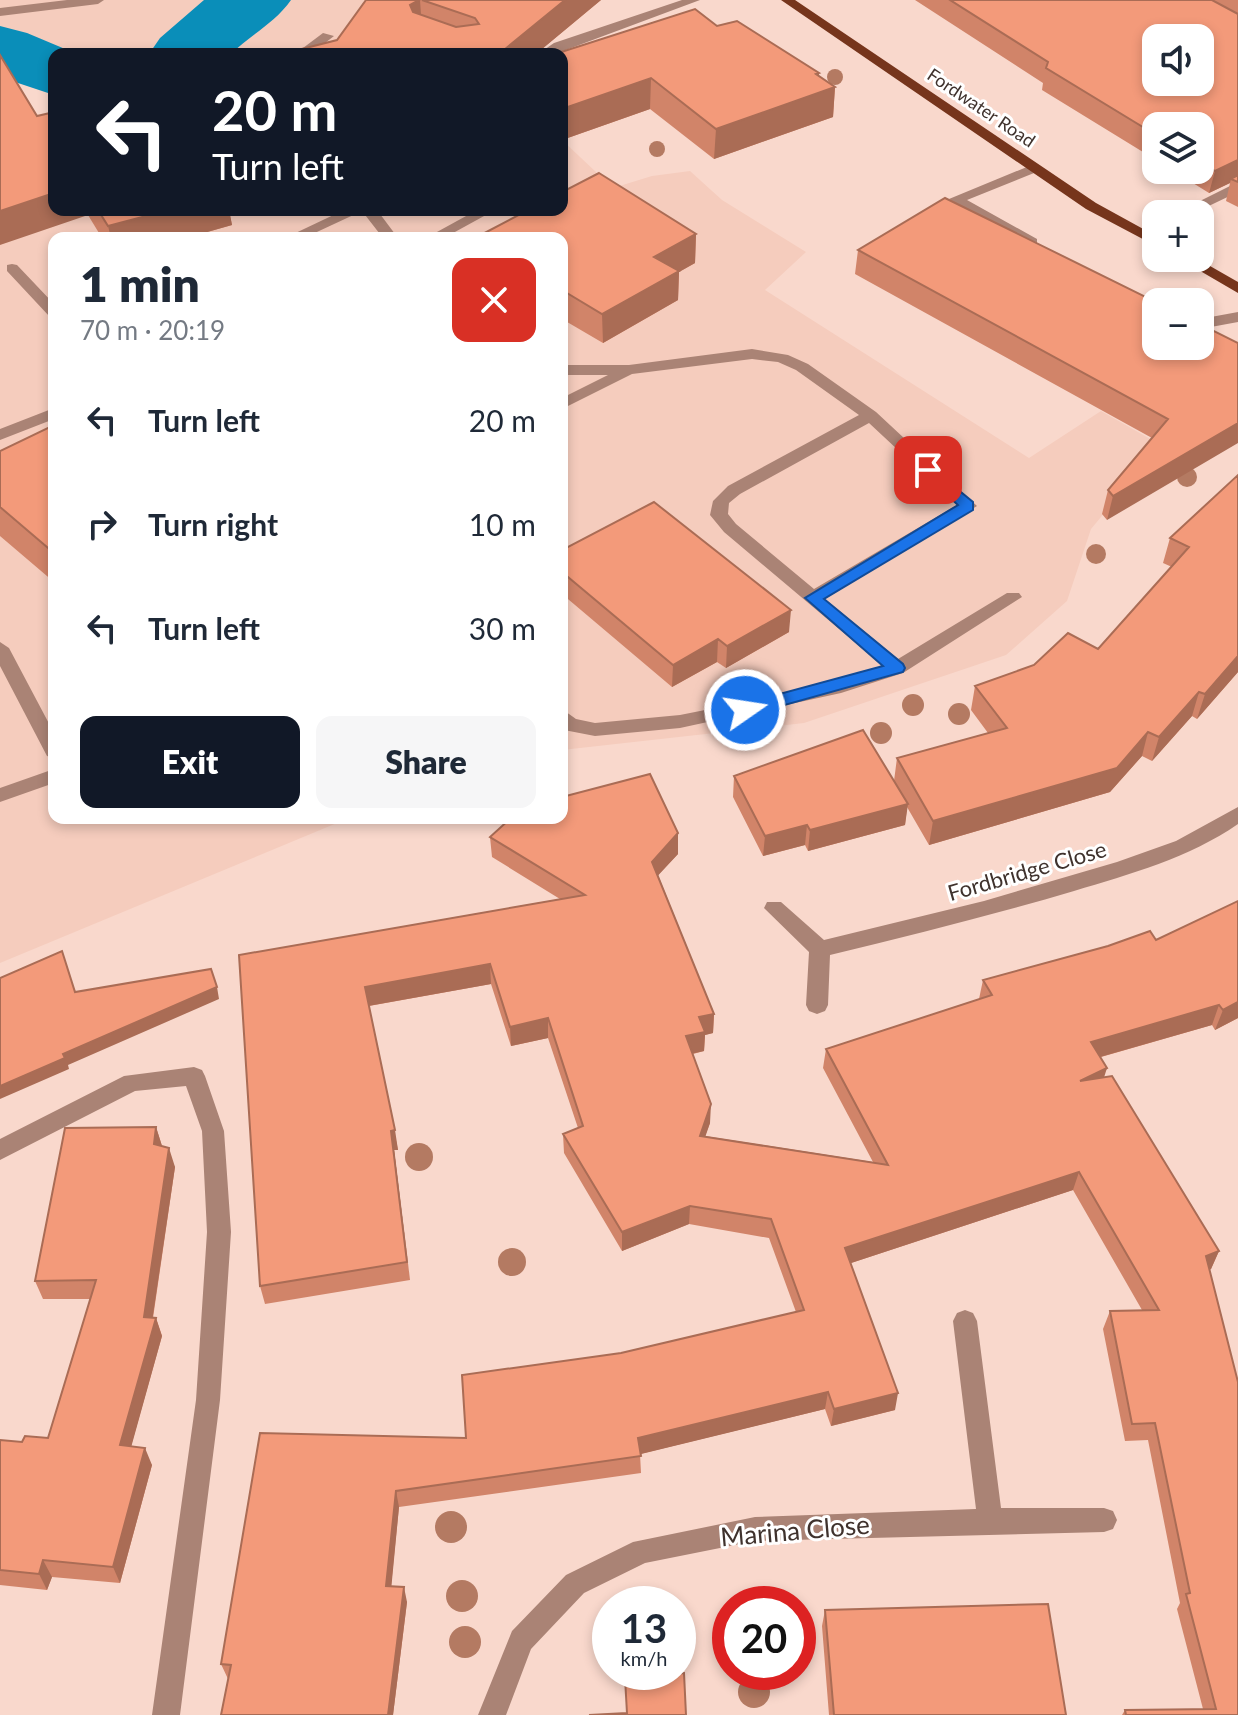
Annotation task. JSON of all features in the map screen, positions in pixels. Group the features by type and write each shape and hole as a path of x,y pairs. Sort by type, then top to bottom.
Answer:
{"main road":[{"name":"Fordwater Road","path":"787,0 1091,206 1142,231"},
{"path":"1210,272 1238,288"}],"street":[{"path":"0,12 98,0"},
{"path":"556,48 694,0"},
{"path":"311,48 328,36"},
{"path":"1034,168 956,199 1049,252"},
{"path":"1210,200 1238,186"},
{"path":"306,232 342,216"},
{"path":"374,216 386,232"},
{"path":"445,232 476,216"},
{"path":"12,268 48,307"},
{"path":"1214,321 1238,317"},
{"path":"568,370 629,370 752,354 782,358 802,367 870,416 968,506 813,598"},
{"path":"568,401 629,370"},
{"path":"0,435 48,415"},
{"path":"870,416 734,490 721,501 719,515 730,528 897,668"},
{"path":"568,722 605,729 656,726 816,693 897,668 1013,597"},
{"path":"0,648 48,740"},
{"path":"0,795 48,778"},
{"name":"Fordbridge Close","path":"820,949 998,906 1146,861 1213,833 1238,814"},
{"path":"774,908 820,949 817,1005"},
{"path":"0,1150 132,1082 148,1080 194,1076 213,1131 219,1232 208,1400 166,1715"},
{"path":"965,1321 990,1521"},
{"name":"Marina Close","path":"492,1715 521,1640 575,1584 642,1551 755,1529 1104,1520"}],"shaded area":[{"path":"0,0 236,0 209,16 175,48 56,48 43,40 0,33"},
{"path":"287,0 400,0 473,48 225,48"},
{"path":"0,76 48,195 48,216 568,216 568,146 613,188 652,176 690,171 722,200 806,252 765,290 1029,458 1101,411 1161,445 1091,529 1067,601 1006,655 804,723 568,749 568,232 48,232 48,824 335,824 0,963"}],"building":[{"path":"366,0 419,0 410,5 413,12 456,27 479,24 475,18 422,0 565,0 506,48 306,48 337,40"},
{"path":"950,0 1212,0 1238,14 1238,160 1214,170 1214,112 1142,112 1142,126 1046,68 1048,62"},
{"path":"695,9 717,26 737,21 819,73 816,74 835,87 716,129 651,78 568,107 568,50"},
{"path":"0,55 37,116 48,113 48,195 0,211"},
{"path":"599,173 696,234 654,257 679,271 602,314 568,294 568,232 486,232 517,216 568,216 568,189"},
{"path":"945,198 1142,295 1142,360 1214,360 1214,331 1238,343 1238,423 1113,496 1108,490 1168,419 858,250"},
{"path":"102,216 146,216 108,226"},
{"path":"48,428 48,548 0,507 0,451"},
{"path":"1238,475 1238,656 1205,694 1199,692 1159,737 1148,732 1117,768 933,821 897,758 1007,728 975,686 1034,665 1068,633 1098,649 1189,547 1170,538"},
{"path":"654,502 791,610 727,646 718,639 673,665 568,577 568,547"},
{"path":"863,730 908,804 810,830 807,825 765,836 734,776"},
{"path":"650,774 678,833 652,862 714,1014 699,1017 705,1032 686,1036 711,1104 700,1136 888,1165 826,1049 992,995 983,980 1108,946 1150,931 1156,940 1238,901 1238,1002 1223,1010 1219,1005 1091,1042 1107,1068 1080,1081 1112,1076 1219,1251 1206,1256 1238,1382 1238,1715 1126,1715 1125,1710 1216,1709 1186,1594 1190,1593 1155,1423 1132,1424 1110,1311 1159,1310 1079,1172 845,1248 898,1393 834,1409 828,1392 638,1438 641,1456 396,1491 386,1586 404,1587 388,1715 221,1715 231,1665 221,1664 260,1433 466,1438 462,1375 621,1353 804,1310 771,1219 690,1206 622,1232 563,1134 583,1126 548,1018 510,1027 490,964 365,987 395,1130 391,1131 407,1262 260,1286 239,955 585,895 490,837 504,824 568,824 568,795"},
{"path":"62,951 75,992 211,969 217,987 63,1054 65,1058 0,1086 0,978"},
{"path":"156,1127 154,1144 169,1148 144,1317 156,1318 120,1445 145,1448 113,1567 43,1560 39,1574 0,1570 0,1440 22,1442 25,1436 48,1438 96,1280 35,1281 65,1128"},
{"path":"1048,1604 1066,1715 834,1715 825,1610"},
{"path":"626,1690 685,1690 686,1715 589,1715 627,1713"}],"waterway":[{"path":"193,48 222,21 254,0"},
{"path":"0,49 48,69"}],"route":[{"path":"745,710 816,693 897,668 813,598 968,506 928,470"}]}
